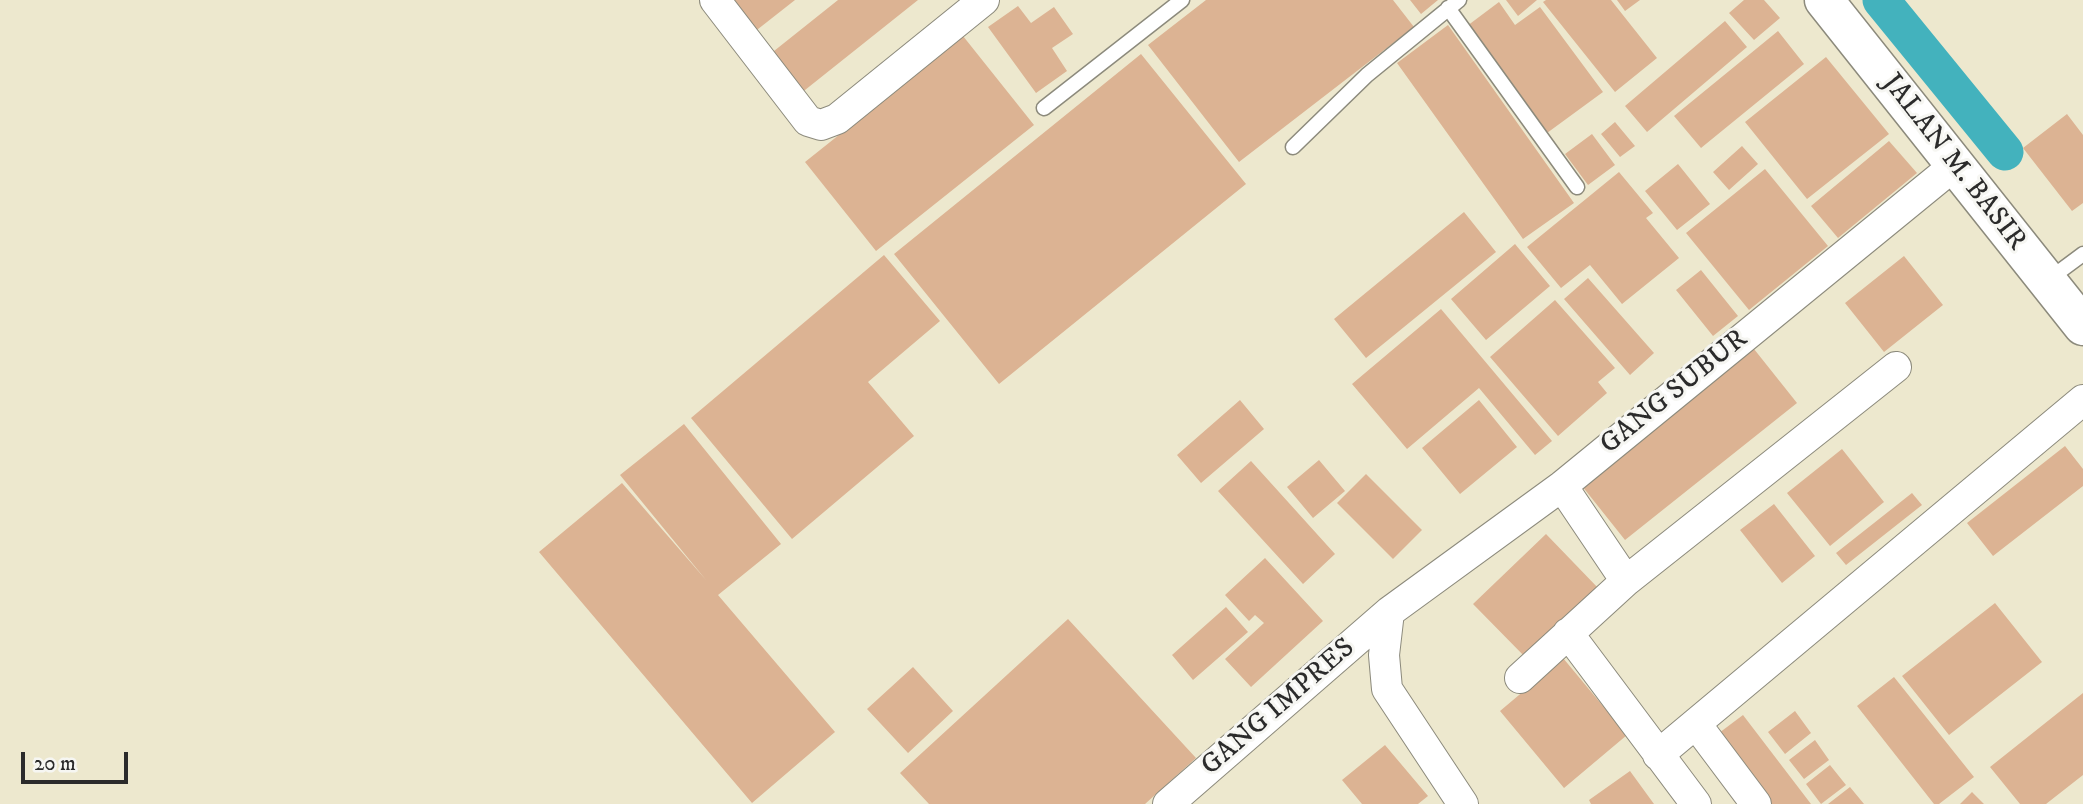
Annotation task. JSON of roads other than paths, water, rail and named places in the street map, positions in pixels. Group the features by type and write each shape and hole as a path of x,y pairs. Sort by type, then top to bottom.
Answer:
{"main road":[{"name":"JALAN M. BASIR","path":"1824,0 2083,326"}],"street":[{"path":"715,0 808,121 821,125 837,119 984,0"},
{"name":"GANG SUBUR","path":"1389,612 1562,486 1955,165"},
{"path":"1520,678 1626,581 1896,367"},
{"path":"1658,755 2083,400"},
{"path":"1562,486 1626,581"},
{"path":"1389,612 1384,655 1387,689 1463,804"},
{"name":"GANG IMPRES","path":"1168,804 1389,612"},
{"path":"1568,633 1696,804"},
{"path":"1696,724 1756,804"}],"lane":[{"path":"1044,108 1182,0"},
{"path":"1293,148 1367,75 1454,4 1577,187"},
{"path":"2047,281 2083,254"}],"waterway":[{"path":"1881,0 2005,152"}]}
